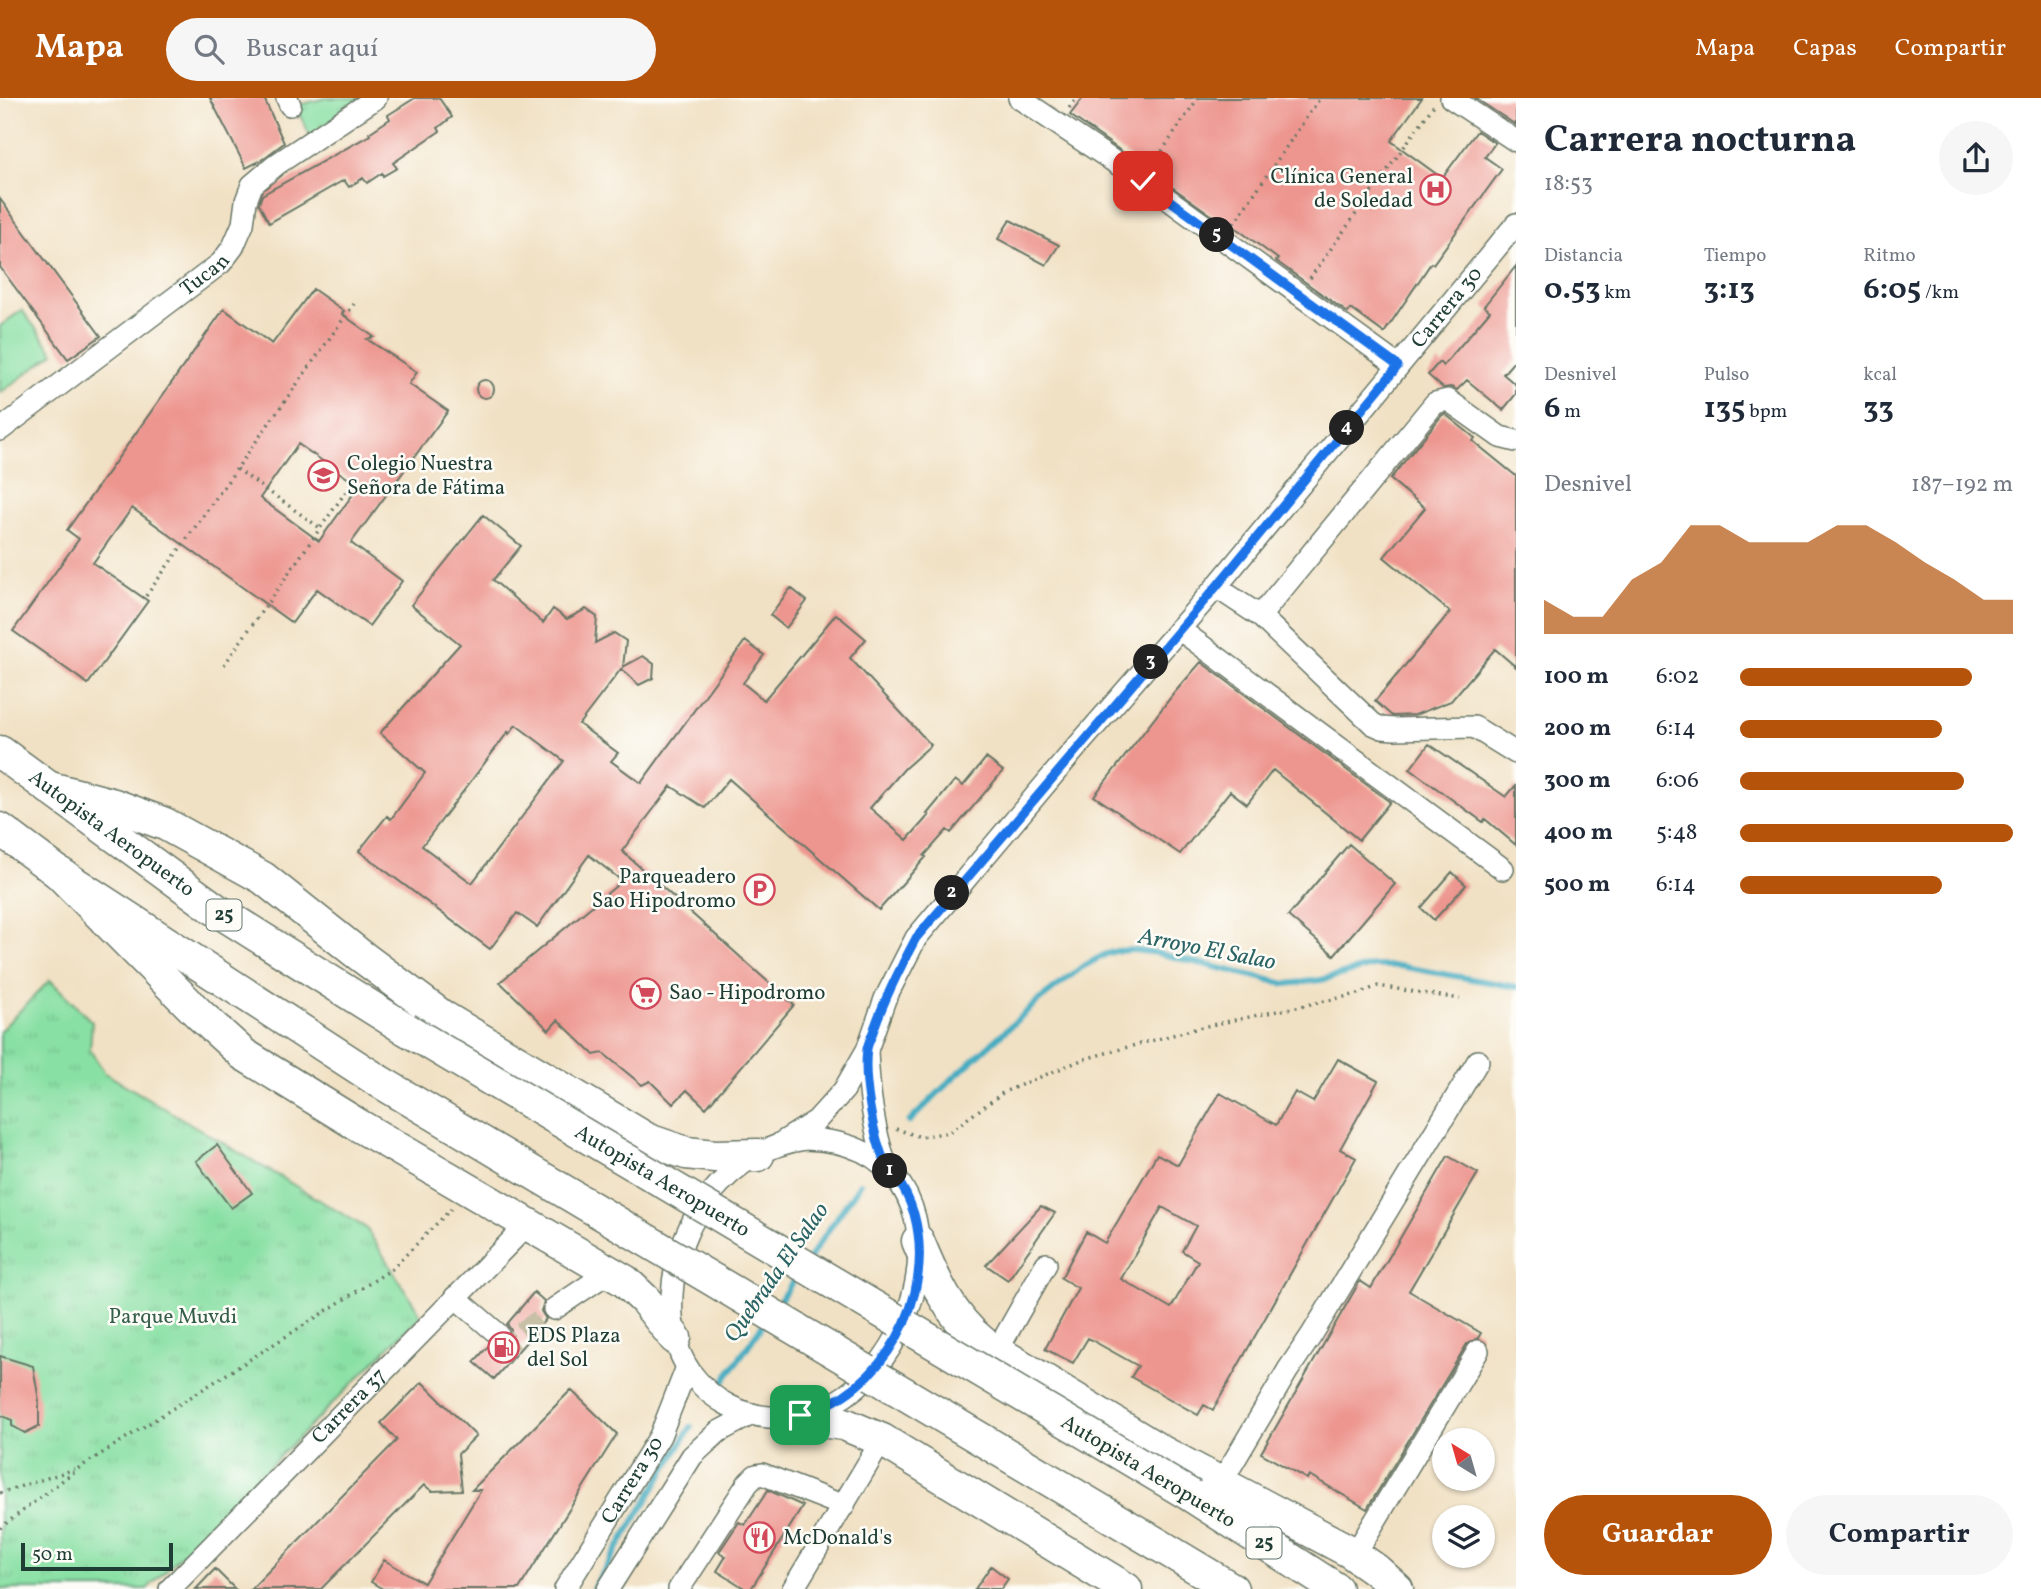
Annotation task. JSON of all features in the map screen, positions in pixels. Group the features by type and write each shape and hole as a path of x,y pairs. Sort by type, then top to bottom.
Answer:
{"highway":[{"name":"Autopista Aeropuerto","path":"0,752 215,909 406,1029 1192,1496 1336,1589"},
{"path":"50,788 114,805 164,824 263,878 356,953 443,1017 648,1140 687,1153 715,1156 769,1149"},
{"name":"25","path":"0,829 59,873 377,1080 1232,1589"},
{"path":"59,873 200,1016 243,1055 625,1281 645,1300 675,1338"},
{"path":"918,1241 946,1301 971,1332 997,1351 1162,1452 1355,1554 1397,1589"},
{"path":"788,1417 844,1424 882,1440 1126,1589"}],"street":[{"name":"Tucan","path":"0,430 222,263 243,224 246,201 252,185 277,164 376,98"},
{"path":"1018,98 1143,181 1398,366"},
{"path":"1451,98 1516,141"},
{"name":"Carrera 30","path":"565,1589 660,1436 687,1367 675,1338 671,1315 677,1258 690,1223 713,1190 744,1163 816,1121 830,1107 844,1090 867,1050 885,999 916,938 1216,587 1516,224"},
{"path":"1260,616 1435,403 1448,400 1500,437 1516,441"},
{"path":"1216,587 1260,616 1373,724 1382,729 1474,727 1516,753"},
{"path":"1179,629 1503,869"},
{"name":"Carrera 30","path":"867,1050 874,1127 886,1166"},
{"path":"1221,1483 1287,1370 1311,1336 1478,1061"},
{"path":"687,1367 713,1395 737,1409 752,1414 788,1417 821,1408 842,1397 879,1364 894,1345 911,1306 918,1269 914,1214 904,1188 886,1166 864,1150 839,1142 805,1139 769,1149"},
{"name":"Carrera 37","path":"170,1589 527,1225"},
{"path":"997,1351 1046,1264"},
{"path":"554,1309 609,1272"},
{"path":"455,1297 498,1334"},
{"path":"1355,1554 1478,1350"},
{"name":"Carrera 30","path":"608,1589 692,1456 718,1432 752,1414"},
{"path":"793,1589 882,1440"},
{"path":"679,1589 748,1483 756,1475 762,1474 844,1506"}],"path":[{"path":"1143,181 1198,98"},
{"path":"1223,239 1320,98"},
{"path":"1299,293 1440,98"},
{"path":"146,596 354,304"},
{"path":"237,469 320,528"},
{"path":"224,665 347,490"},
{"path":"874,1127 887,1126 921,1137 949,1132 1004,1092 1084,1059 1202,1027 1357,994 1378,986 1460,999"},
{"path":"0,1528 79,1468 392,1269 469,1191"},
{"path":"0,1493 79,1468"}],"green space":[{"path":"326,98 369,98 311,137 295,106"},
{"path":"22,310 54,353 0,393 0,326"},
{"name":"Parque Muvdi","path":"50,980 92,1022 90,1050 105,1073 366,1228 421,1315 147,1589 0,1589 0,1031"}],"building":[{"path":"210,98 264,98 284,143 246,168"},
{"path":"415,98 439,98 452,117 438,128 440,131 393,163 397,168 383,176 382,173 367,183 363,178 349,187 344,180 269,223 259,204 262,195 370,135 369,133 390,119 388,115"},
{"path":"1083,98 1422,98 1391,141 1442,178 1477,131 1495,143 1485,157 1502,169 1433,264 1431,263 1384,333 1351,309 1348,313 1222,218 1220,221 1070,115"},
{"path":"1475,98 1516,98 1516,125"},
{"path":"0,199 101,336 68,359 0,267"},
{"path":"1010,220 1059,245 1046,265 998,239"},
{"path":"1516,266 1516,359 1503,374 1516,385 1516,394 1503,410 1467,380 1457,390 1451,387 1443,388 1428,375 1439,362 1443,366 1490,311 1484,306"},
{"path":"313,289 374,337 367,339 417,372 409,384 448,411 351,543 402,581 369,626 317,589 292,623 132,508 93,563 148,601 88,684 13,631 79,539 67,530 224,309 272,344","holes":["298,444 359,486 319,541 260,498"]},
{"path":"485,380 491,383 494,389 491,395 485,398 479,395 476,389 479,383"},
{"path":"1445,414 1516,476 1516,667 1495,649 1451,701 1415,715 1392,716 1375,701 1450,612 1384,557 1425,508 1390,479"},
{"path":"483,515 521,546 493,580 543,623 553,609 567,619 586,609 597,617 595,643 614,633 626,641 623,667 643,656 654,664 653,678 639,685 621,669 579,724 618,753 611,761 641,783 745,641 764,655 743,683 764,700 836,614 866,639 850,658 931,745 905,768 870,808 907,840 955,780 963,786 986,758 1003,771 951,833 947,830 879,910 729,779 705,808 671,786 622,851 794,1005 706,1108 687,1090 673,1104 650,1081 642,1085 603,1053 594,1055 558,1020 549,1030 500,982 622,881 589,855 537,927 517,913 490,949 359,851 387,816 391,819 425,773 380,733 460,644 411,605","holes":["516,725 564,761 472,883 422,846"]},
{"path":"791,588 807,601 786,628 770,615"},
{"path":"1201,662 1390,802 1359,840 1273,770 1247,804 1230,791 1180,854 1094,796"},
{"path":"1429,744 1506,797 1516,785 1516,845 1485,819 1483,822 1410,769"},
{"path":"1349,844 1395,884 1334,955 1288,916"},
{"path":"1452,872 1466,885 1434,920 1421,908"},
{"path":"1338,1059 1378,1081 1340,1149 1356,1158 1213,1410 1204,1405 1198,1415 1131,1377 1138,1366 1088,1338 1073,1363 1045,1349 1078,1288 1061,1278 1086,1232 1105,1243 1157,1154 1178,1165 1220,1093 1276,1125 1295,1092 1313,1102","holes":["1162,1207 1196,1226 1182,1251 1198,1261 1171,1308 1121,1279"]},
{"path":"217,1145 252,1193 231,1208 196,1161"},
{"path":"1448,1156 1478,1173 1409,1291 1481,1333 1467,1344 1367,1509 1309,1475 1307,1479 1261,1453 1360,1281 1371,1288"},
{"path":"1041,1206 1055,1213 1008,1280 986,1265"},
{"name":"EDS Plaza del Sol","path":"534,1292 544,1301 541,1311 546,1319 494,1379 474,1362 490,1344 502,1347 508,1342 511,1330 507,1324"},
{"path":"0,1356 33,1366 39,1401 39,1426 25,1433 12,1426 12,1420 0,1415"},
{"path":"422,1382 476,1436 458,1454 462,1490 432,1491 424,1485 321,1589 251,1589 397,1440 381,1423"},
{"path":"571,1390 617,1434 519,1589 383,1589 371,1582 384,1560 424,1583 481,1490 472,1490"},
{"name":"McDonald's","path":"768,1490 803,1506 751,1589 746,1589 717,1571 726,1556 719,1552 739,1522 745,1525"},
{"path":"991,1566 1008,1579 1001,1589 975,1589"},
{"path":"215,1569 235,1589 196,1589"}],"waterway":[{"name":"Arroyo El Salao","path":"909,1122 1037,1002 1082,967 1116,951 1157,953 1286,984 1321,980 1372,966 1399,966 1516,987"},
{"name":"Quebrada El Salao","path":"810,1257 860,1184"},
{"name":"Quebrada El Salao","path":"776,1306 799,1272"},
{"name":"Quebrada El Salao","path":"723,1382 766,1320"},
{"name":"Quebrada El Salao","path":"593,1589 691,1427"}],"tunnel":[{"path":"498,1334 508,1343 554,1309"}],"place":[{"name":"Clínica General de Soledad","path":"1436,189"},
{"name":"Colegio Nuestra Señora de Fátima","path":"324,476"},
{"name":"Parqueadero Sao Hipodromo","path":"759,889"},
{"name":"Sao - Hipodromo","path":"646,993"},
{"name":"EDS Plaza del Sol","path":"504,1348"},
{"name":"McDonald's","path":"760,1538"}],"route":[{"path":"800,1415 831,1403 862,1381 894,1345 911,1306 918,1269 917,1227 904,1188 886,1166 874,1127 867,1050 885,999 916,938 1216,587 1398,366 1143,181"}]}
